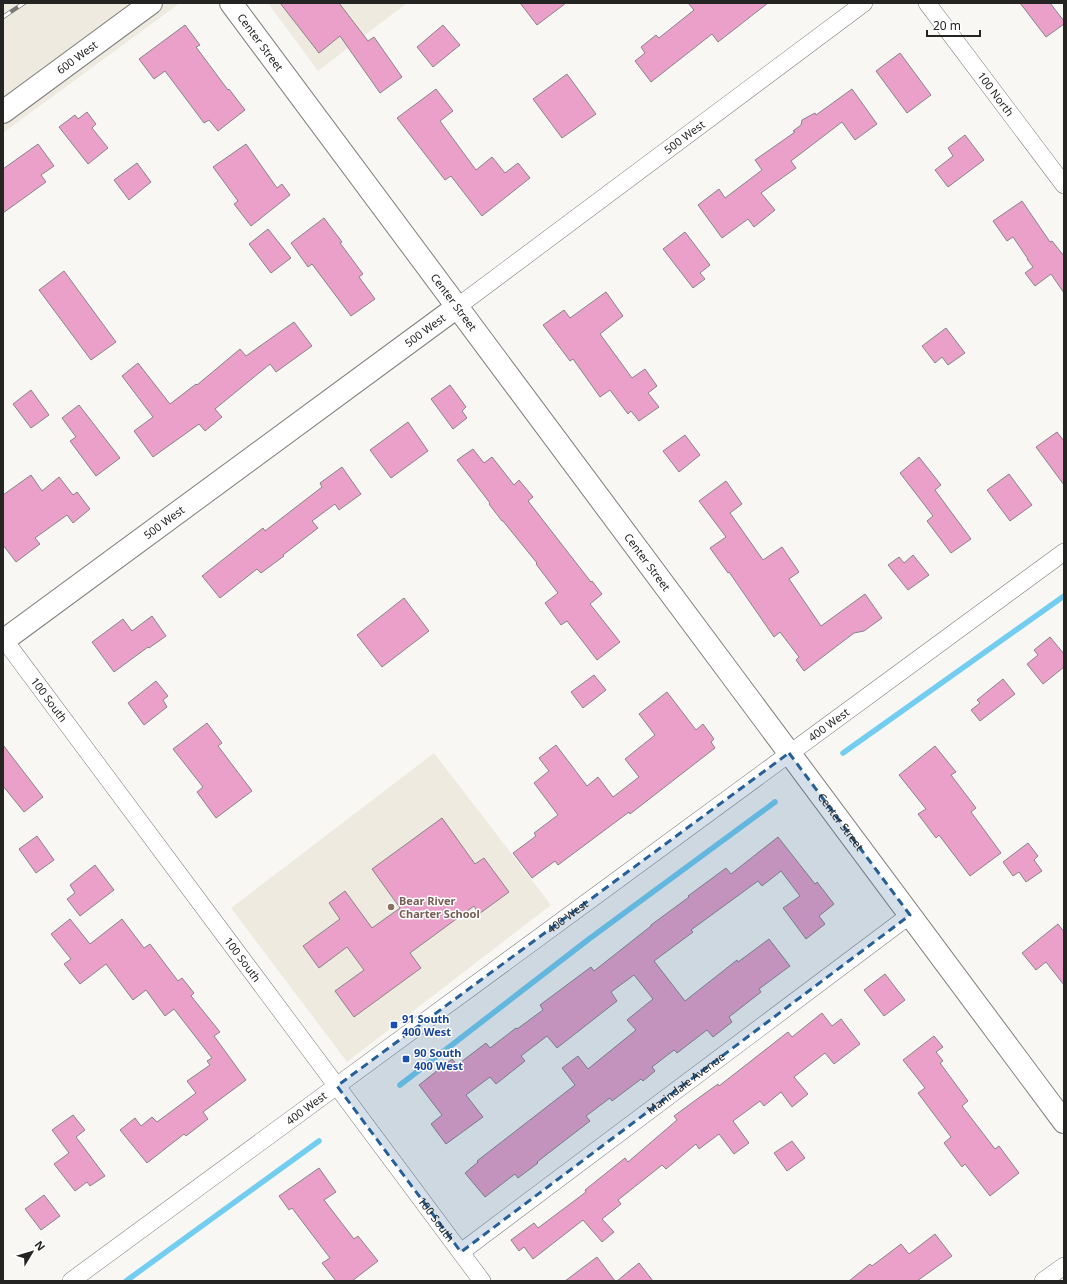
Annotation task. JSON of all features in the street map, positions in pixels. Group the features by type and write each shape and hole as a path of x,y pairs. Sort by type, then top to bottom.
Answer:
{"street":[{"name":"600 West","path":"3,112 151,3"},
{"name":"Center Street","path":"231,3 1064,1122"},
{"name":"500 West","path":"3,640 457,307 864,3"},
{"name":"100 North","path":"927,3 1064,186"},
{"name":"400 West","path":"71,1281 1064,552"},
{"name":"100 South","path":"3,640 482,1281"},
{"name":"Marindale Avenue","path":"461,1252 910,915"},
{"path":"1043,1281 1064,1266"}],"highlighted area":[{"path":"789,753 910,915 461,1252 337,1086"}],"shaded area":[{"path":"3,3 180,3 3,133"},
{"path":"268,3 407,3 318,71"},
{"name":"Bear River Charter School","path":"434,753 551,905 347,1062 231,908"}],"building":[{"path":"280,3 339,3 368,41 374,37 402,77 380,93 340,36 319,53"},
{"path":"520,3 566,3 537,25"},
{"path":"688,3 768,3 718,42 712,34 651,82 635,61 645,53 641,47 656,35 659,38 694,10"},
{"path":"1020,3 1050,3 1064,21 1064,24 1046,37"},
{"path":"185,25 200,45 196,47 245,110 218,131 209,120 204,123 165,71 154,79 139,59"},
{"path":"443,25 460,45 433,67 417,47"},
{"path":"900,53 931,95 907,113 876,71"},
{"path":"567,74 596,114 562,138 533,99"},
{"path":"436,89 453,111 440,121 476,170 492,157 505,173 518,163 530,178 482,216 451,176 445,180 397,118"},
{"path":"852,89 877,124 855,140 842,122 791,161 796,168 761,193 775,210 754,227 748,219 722,238 698,205 719,189 725,198 762,170 755,160 795,132 793,131 801,125 802,120 815,113 816,115"},
{"path":"87,112 96,124 92,128 108,148 88,164 59,127 75,115 78,119"},
{"path":"965,135 984,160 948,187 935,170 953,156 948,148"},
{"path":"38,144 54,166 41,175 46,182 3,213 3,169"},
{"path":"246,144 277,188 282,184 290,195 251,226 234,204 238,201 213,167"},
{"path":"137,163 151,182 129,200 114,180"},
{"path":"1022,201 1050,242 1052,241 1064,256 1064,293 1051,274 1035,286 1025,273 1033,267 1028,259 1013,237 1007,241 993,221"},
{"path":"324,218 363,274 359,277 375,299 351,316 312,264 308,267 291,243"},
{"path":"268,229 291,258 271,273 249,244"},
{"path":"685,232 710,265 700,273 705,279 693,288 663,249"},
{"path":"64,271 116,342 91,360 39,290"},
{"path":"606,292 623,316 600,334 632,378 645,369 657,386 648,393 659,407 639,421 631,411 628,414 610,390 600,397 573,359 570,361 543,325 564,310 570,318"},
{"path":"294,322 312,346 276,372 270,364 215,409 222,417 205,431 199,424 153,457 134,431 153,417 122,376 138,363 170,404 196,384 197,385 240,349 246,356"},
{"path":"946,328 965,353 948,365 942,357 935,363 922,346"},
{"path":"450,385 466,407 462,411 467,418 453,429 431,399"},
{"path":"31,390 49,415 31,428 13,404"},
{"path":"79,405 120,458 96,476 70,441 76,437 62,418"},
{"path":"408,422 428,451 391,478 370,450"},
{"path":"1057,432 1064,441 1064,485 1036,447"},
{"path":"685,435 700,455 679,472 663,451"},
{"path":"473,449 484,463 492,457 514,485 519,480 533,497 528,501 602,594 590,604 620,642 597,660 567,621 561,625 545,603 558,593 536,564 537,563 502,521 457,460"},
{"path":"919,457 941,485 935,490 971,539 951,553 927,521 933,516 900,473"},
{"path":"342,467 361,494 339,510 335,504 312,521 318,528 283,555 284,556 261,573 257,569 220,598 202,576 263,528 265,531 322,487 320,483"},
{"path":"1009,474 1032,505 1010,521 987,490"},
{"path":"31,475 42,491 59,477 73,495 77,492 90,509 73,523 67,515 35,538 40,544 16,562 3,545 3,495"},
{"path":"726,481 742,504 730,513 763,560 782,547 799,572 789,579 821,626 865,594 882,618 864,631 854,633 804,671 796,660 799,657 780,632 774,637 729,572 728,573 710,548 726,537 699,501"},
{"path":"913,555 929,575 908,590 888,565 899,557 904,563"},
{"path":"404,598 429,631 382,667 357,635"},
{"path":"152,616 166,636 149,648 148,647 114,672 92,642 123,619 132,631"},
{"path":"1050,637 1064,654 1064,667 1043,684 1027,664 1038,655 1034,650"},
{"path":"594,675 606,690 583,708 571,692"},
{"path":"1003,679 1015,694 980,721 971,710 980,703 977,700"},
{"path":"156,681 168,696 163,700 167,707 144,725 128,703"},
{"path":"667,692 696,730 703,724 714,739 711,742 715,748 630,814 629,812 558,865 555,861 532,878 513,853 536,836 534,833 558,815 534,783 549,771 539,758 556,745 587,786 598,777 613,797 639,777 625,759 655,735 639,714"},
{"path":"207,723 222,743 218,746 252,791 216,818 197,792 203,787 173,749"},
{"path":"3,745 43,797 24,812 3,786"},
{"path":"935,746 956,772 951,775 976,808 971,812 1001,853 970,876 939,835 936,838 918,814 926,809 899,775"},
{"name":"Bear River Charter School","path":"442,818 475,864 484,858 509,892 479,914 474,906 410,953 421,968 354,1017 335,991 364,970 347,947 319,968 303,946 340,919 329,903 345,891 372,928 400,908 372,869"},
{"path":"37,836 54,860 36,873 19,849"},
{"path":"778,837 815,884 817,882 834,904 819,916 825,924 806,939 783,908 800,896 781,871 762,886 758,881 691,930 693,932 654,961 685,1001 737,960 738,962 769,939 790,966 759,989 761,992 729,1017 732,1022 713,1037 707,1030 677,1053 674,1050 652,1067 655,1071 643,1081 641,1079 612,1101 610,1098 586,1116 590,1121 537,1162 538,1163 518,1178 515,1174 485,1197 465,1173 478,1162 477,1161 575,1085 562,1068 578,1056 588,1069 636,1030 627,1020 653,999 634,975 611,992 617,1001 557,1048 547,1036 521,1056 525,1061 496,1084 490,1077 466,1095 483,1117 446,1144 431,1124 442,1115 419,1085 452,1059 457,1065 486,1043 490,1048 543,1010 540,1005 591,967 594,971 651,925 689,897 688,896 726,868 731,874"},
{"path":"1028,843 1038,856 1034,860 1042,871 1026,882 1019,872 1013,876 1003,862"},
{"path":"95,865 114,890 80,916 67,899 75,893 70,885"},
{"path":"70,919 90,944 122,919 144,948 150,944 178,981 182,978 194,993 191,996 220,1032 214,1036 246,1080 203,1112 208,1119 186,1136 184,1134 147,1163 120,1130 135,1118 141,1126 152,1117 157,1122 196,1093 187,1081 210,1065 207,1061 212,1058 174,1009 165,1016 146,990 133,1000 106,964 80,984 64,964 71,959 51,934"},
{"path":"1058,924 1064,932 1064,985 1046,962 1036,970 1022,953"},
{"path":"885,974 905,1000 884,1016 864,990"},
{"path":"822,1013 832,1026 841,1019 860,1044 834,1064 825,1053 794,1077 808,1094 792,1107 781,1092 764,1106 760,1101 733,1121 749,1143 734,1154 719,1134 699,1149 696,1144 666,1169 662,1165 618,1200 621,1204 602,1219 614,1232 602,1242 583,1220 533,1259 524,1247 519,1251 511,1240 534,1223 538,1228 586,1192 585,1190 625,1158 628,1162 677,1120 674,1116 718,1084 719,1086 788,1032 792,1037"},
{"path":"934,1036 943,1047 936,1052 943,1061 940,1063 968,1101 962,1106 995,1149 999,1146 1019,1173 990,1196 965,1164 962,1167 944,1143 951,1137 918,1093 925,1088 903,1060"},
{"path":"73,1115 85,1130 76,1137 105,1176 90,1186 87,1182 75,1191 54,1164 69,1153 52,1130"},
{"path":"792,1141 805,1158 787,1171 774,1153"},
{"path":"319,1168 336,1192 324,1200 354,1239 358,1236 378,1261 352,1281 336,1281 322,1263 330,1258 292,1208 289,1210 279,1196"},
{"path":"44,1195 60,1216 41,1230 25,1209"},
{"path":"935,1234 952,1256 917,1281 849,1281 870,1264 872,1266 901,1244 909,1254"},
{"path":"597,1257 615,1281 565,1281"},
{"path":"639,1263 653,1281 617,1281"}],"waterway":[{"path":"843,753 1064,596"},
{"path":"400,1085 589,939 775,802"},
{"path":"126,1281 319,1141"}],"railway":[{"path":"3,17 24,3"}],"place":[{"name":"Bear River Charter School","path":"391,907"},
{"name":"91 South 400 West","path":"394,1025"},
{"name":"90 South 400 West","path":"406,1059"}]}
